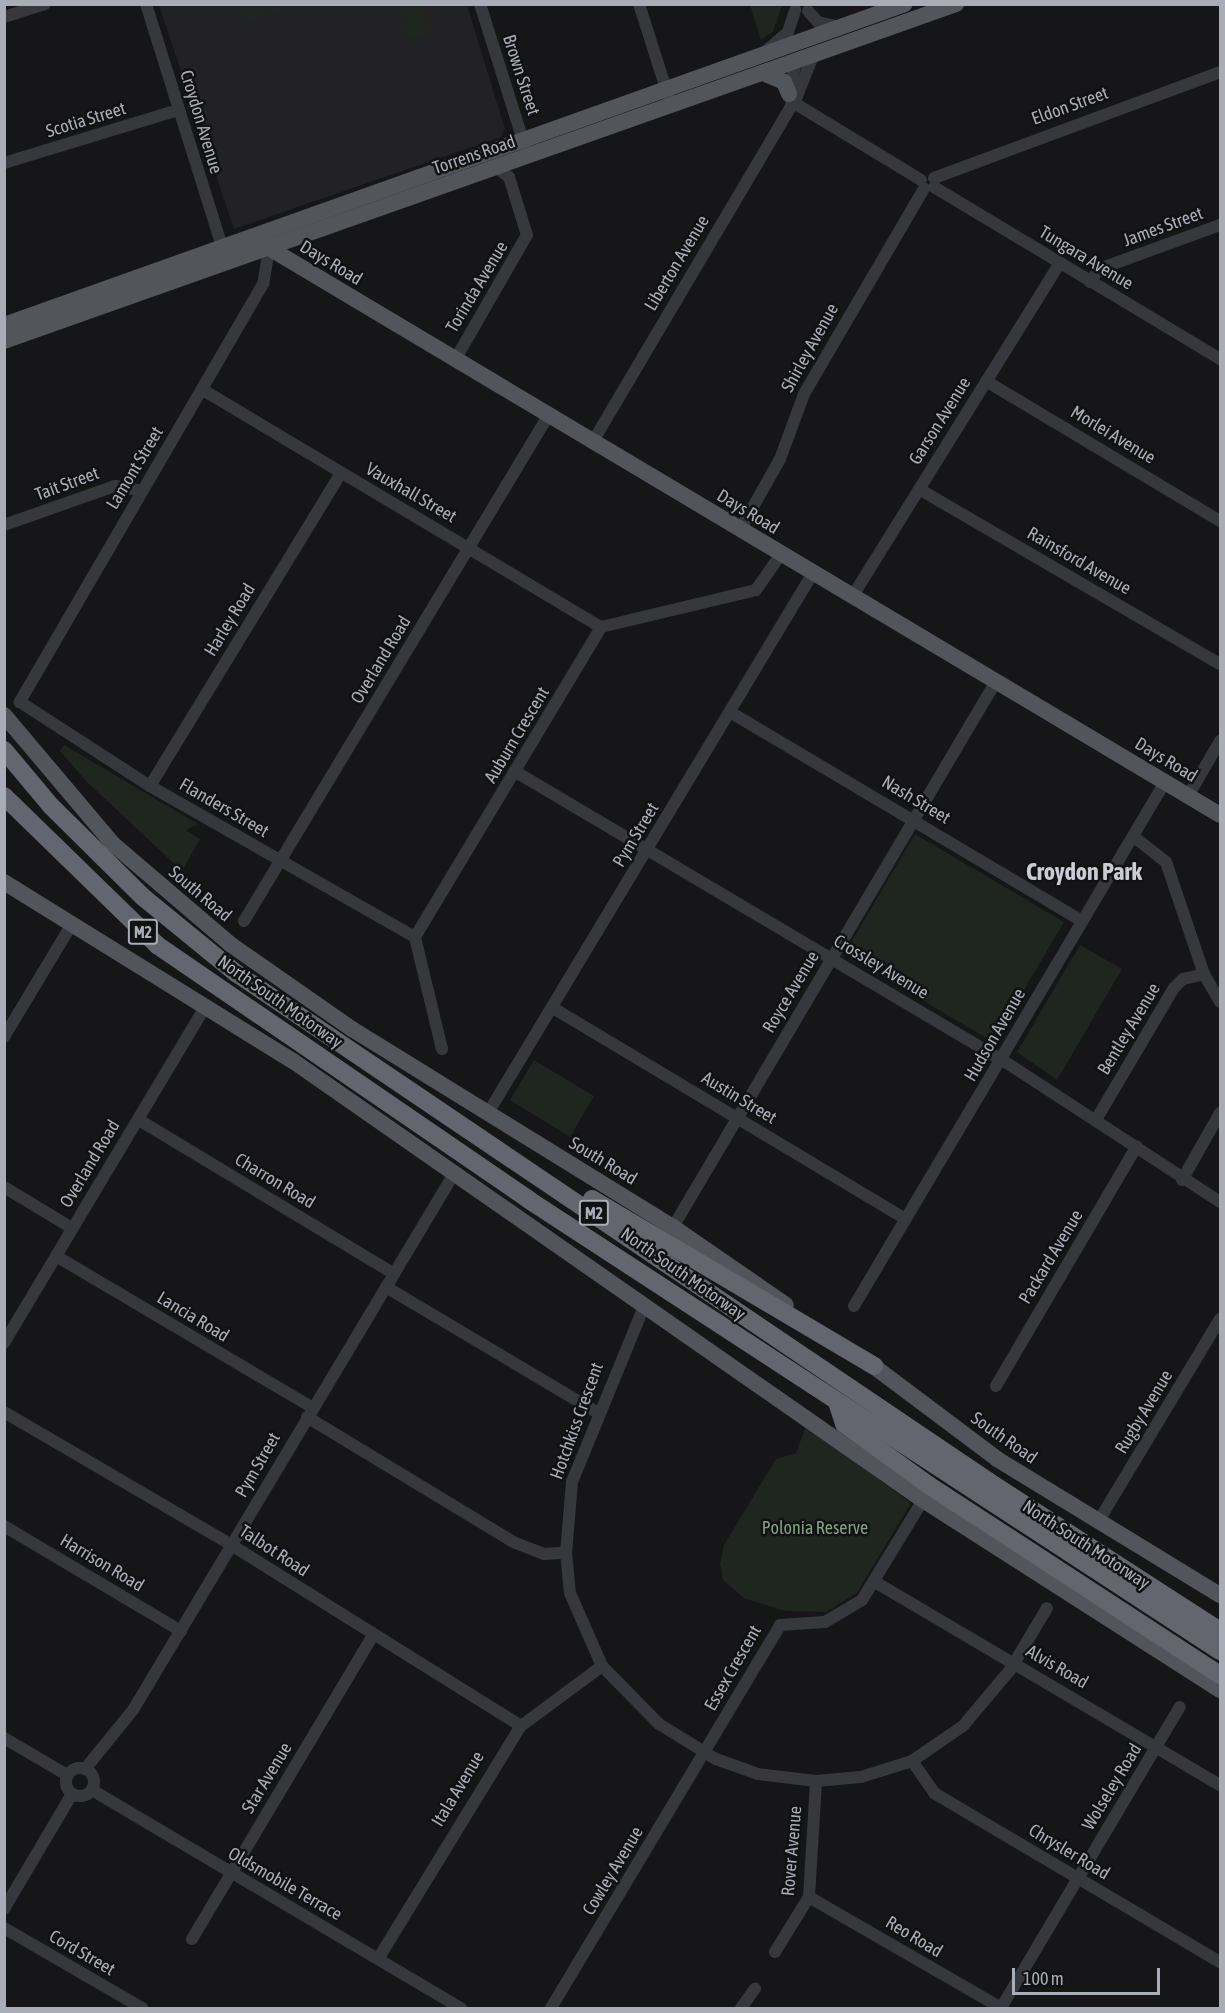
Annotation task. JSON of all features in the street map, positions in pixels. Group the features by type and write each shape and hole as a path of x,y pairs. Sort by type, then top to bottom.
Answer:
{"highway":[{"name":"North South Motorway","path":"4,750 71,826 184,933 300,1018 551,1184 988,1481 1221,1631"},
{"name":"North South Motorway","path":"4,796 157,945 529,1200 1221,1651"},
{"path":"551,1184 594,1199 874,1366"},
{"path":"837,1402 844,1424 930,1486 1221,1675"}],"main road":[{"name":"Torrens Road","path":"4,341 523,140 905,4"},
{"name":"Torrens Road","path":"4,326 223,249 267,241 503,173 529,157 956,4"},
{"path":"812,36 813,56"},
{"path":"796,42 796,62"},
{"path":"763,73 784,82 790,97"},
{"name":"Days Road","path":"267,241 455,360 592,443 1221,815"},
{"name":"South Road","path":"4,715 75,804 171,897 272,975 488,1113 673,1227 874,1366 997,1459 1221,1595"},
{"path":"4,882 293,1061 645,1304 923,1500 1221,1690"}],"street":[{"path":"4,16 45,4"},
{"name":"Croydon Avenue","path":"146,4 223,249"},
{"name":"Brown Street","path":"480,4 529,157"},
{"path":"639,4 670,105"},
{"path":"800,7 818,22 841,27"},
{"path":"800,7 812,36"},
{"path":"796,42 800,7"},
{"path":"762,54 788,32 800,7"},
{"name":"Liberton Avenue","path":"592,443 813,56"},
{"name":"Liberton Avenue","path":"790,97 796,62"},
{"name":"Eldon Street","path":"928,183 1221,72"},
{"name":"Tungara Avenue","path":"790,97 1059,264 1221,359"},
{"name":"Scotia Street","path":"4,163 178,110"},
{"name":"Torinda Avenue","path":"455,360 528,235 503,173"},
{"name":"Shirley Avenue","path":"740,530 780,459 804,394 928,183"},
{"name":"James Street","path":"1090,282 1099,269 1221,225"},
{"name":"Lamont Street","path":"20,702 142,491 204,390 263,284 267,241"},
{"name":"Garson Avenue","path":"852,597 1059,264"},
{"name":"Morlei Avenue","path":"986,381 1221,521"},
{"name":"Vauxhall Street","path":"204,390 601,627"},
{"name":"Overland Road","path":"244,921 548,416"},
{"name":"Harley Road","path":"150,786 341,473"},
{"name":"Tait Street","path":"4,525 115,486 142,491"},
{"name":"Rainsford Avenue","path":"919,489 1221,664"},
{"path":"601,627 756,590 780,554"},
{"name":"Pym Street","path":"488,1113 554,1008 813,573"},
{"name":"Auburn Crescent","path":"415,938 601,627"},
{"name":"Royce Avenue","path":"673,1227 995,683"},
{"name":"Flanders Street","path":"20,702 150,786 415,938"},
{"name":"Nash Street","path":"730,712 1082,921"},
{"path":"1188,796 1221,741"},
{"name":"Crossley Avenue","path":"516,772 649,848 1097,1118 1182,1180 1221,1202"},
{"name":"Hudson Avenue","path":"854,1306 1165,782"},
{"path":"1133,836 1166,862 1204,974 1221,1002"},
{"path":"4,1037 72,924"},
{"path":"415,938 442,1049"},
{"name":"Bentley Avenue","path":"1097,1118 1174,988 1183,979 1204,974"},
{"name":"Overland Road","path":"4,1343 206,1005"},
{"name":"Austin Street","path":"554,1008 906,1219"},
{"path":"1182,1180 1221,1113"},
{"name":"Charron Road","path":"139,1120 394,1274"},
{"name":"Packard Avenue","path":"996,1386 1137,1146"},
{"name":"Pym Street","path":"85,1769 115,1737 181,1631 455,1172"},
{"path":"4,1187 72,1228"},
{"name":"Lancia Road","path":"56,1256 513,1542 544,1554 566,1553"},
{"path":"386,1287 598,1413"},
{"name":"Hotchkiss Crescent","path":"645,1304 598,1413 572,1482 566,1553 570,1593 602,1666 659,1725 705,1753 758,1774 816,1781 861,1777 912,1761 963,1726 1015,1663 1047,1608"},
{"name":"Rugby Avenue","path":"1098,1522 1221,1319"},
{"name":"Talbot Road","path":"4,1412 231,1547 521,1726"},
{"name":"Essex Crescent","path":"705,1753 780,1625 841,1615 875,1581 923,1500"},
{"name":"Harrison Road","path":"4,1526 181,1631"},
{"name":"Alvis Road","path":"875,1581 1221,1785"},
{"name":"Star Avenue","path":"192,1940 373,1635"},
{"name":"Itala Avenue","path":"378,1959 521,1726 602,1666"},
{"name":"Wolseley Road","path":"1001,2008 1180,1707"},
{"path":"4,1738 67,1775 72,1794 4,1909"},
{"name":"Cowley Avenue","path":"551,2008 705,1753"},
{"name":"Chrysler Road","path":"912,1761 934,1793 1221,1962"},
{"path":"67,1775 85,1769 93,1777 92,1790 81,1796 72,1794"},
{"name":"Rover Avenue","path":"775,1952 809,1897 816,1781"},
{"name":"Oldsmobile Terrace","path":"92,1790 461,2008"},
{"name":"Reo Road","path":"809,1897 1001,2008"},
{"name":"Cord Street","path":"4,1928 142,2008"},
{"path":"741,2008 755,1989"}],"shaded area":[{"path":"159,5 467,5 505,129 501,137 234,229"}],"green space":[{"path":"229,5 298,5 250,21"},
{"path":"395,5 419,5 429,32 408,40"},
{"path":"750,5 782,5 773,32 761,40"},
{"path":"64,745 198,824 186,830 200,839 182,871 86,781 60,751"},
{"path":"915,834 1064,922 993,1042 844,954"},
{"path":"1080,945 1122,969 1057,1080 1017,1052"},
{"path":"534,1060 594,1096 570,1137 510,1100"},
{"name":"Polonia Reserve","path":"806,1426 911,1503 857,1593 826,1612 785,1611 744,1598 723,1580 720,1564 724,1545 776,1459 796,1453"}],"district":[{"name":"Croydon Park","path":"1084,872"}]}
